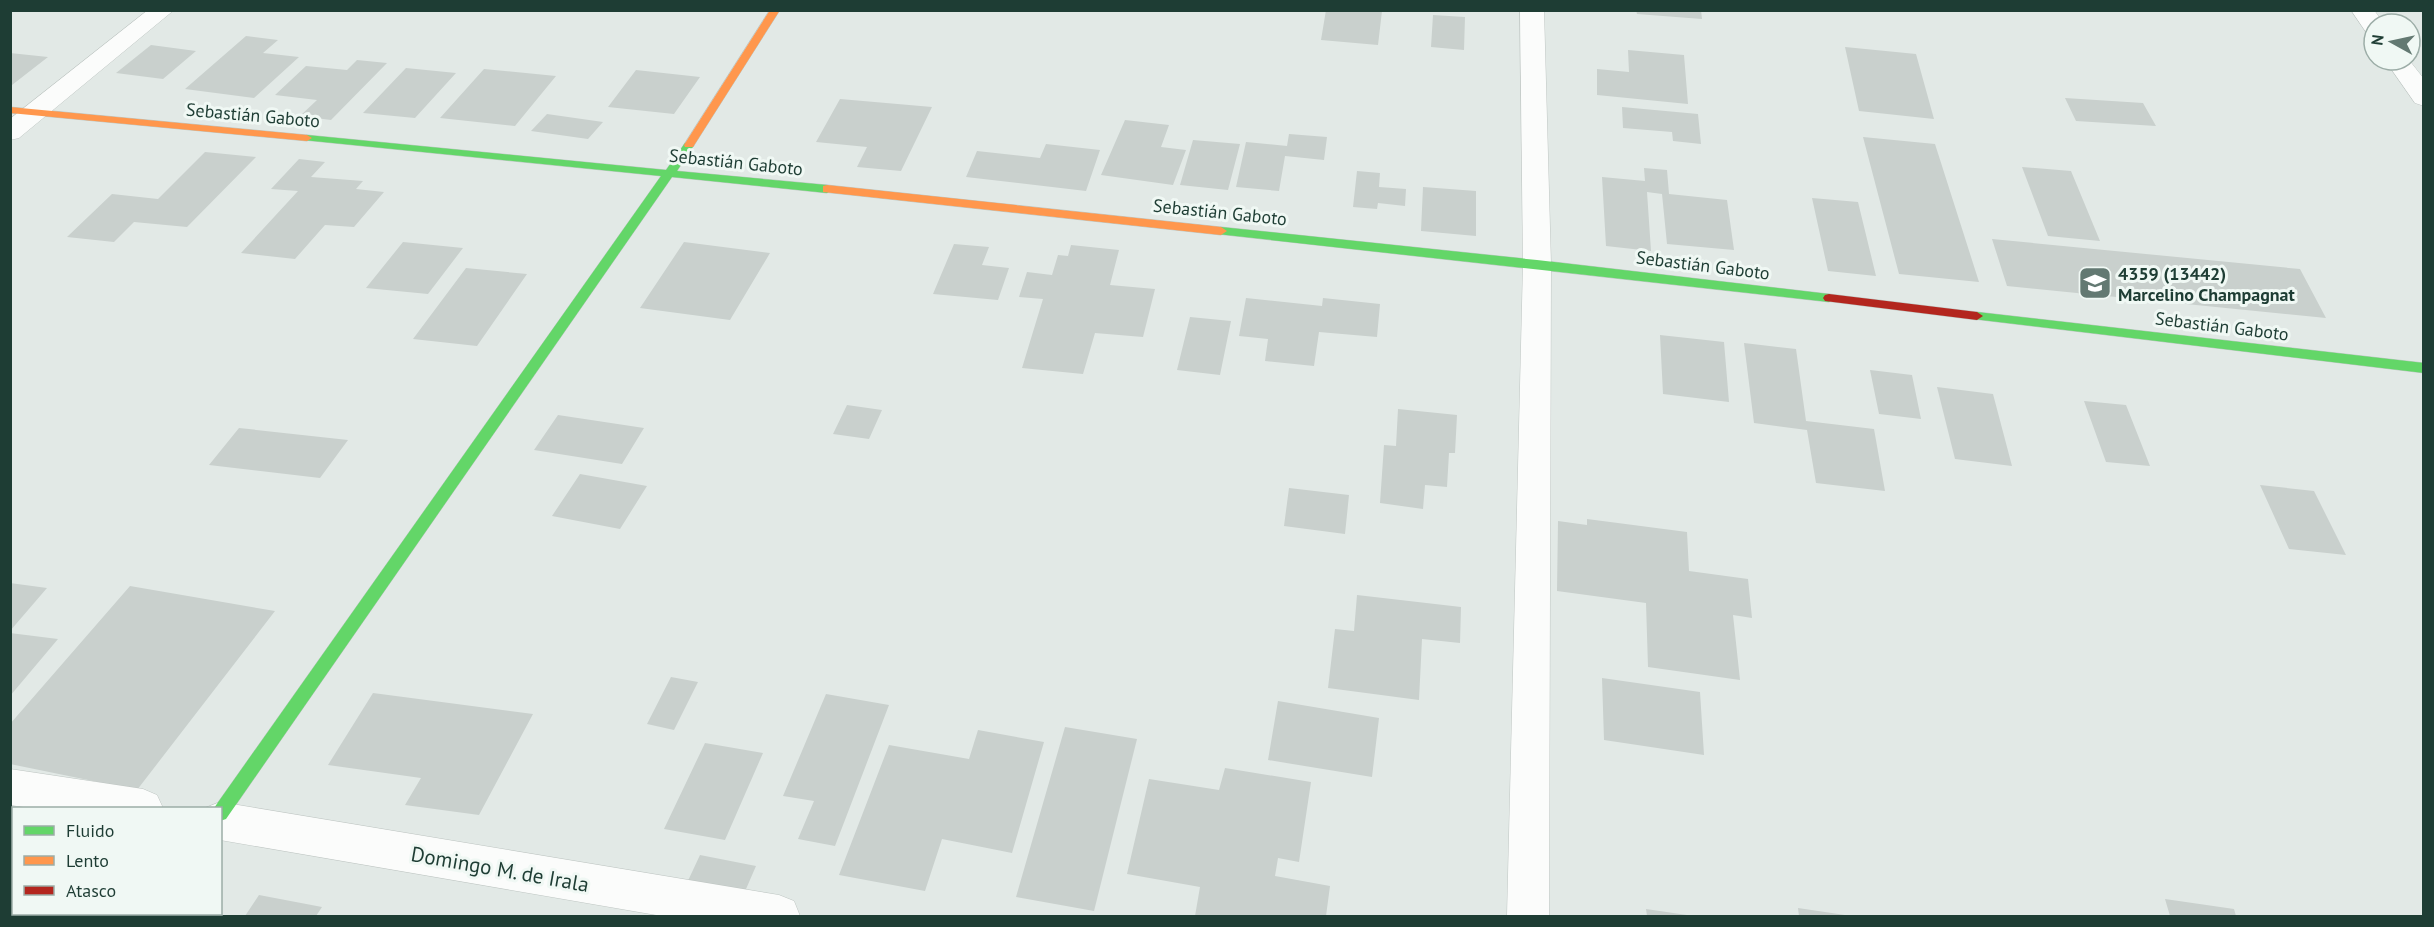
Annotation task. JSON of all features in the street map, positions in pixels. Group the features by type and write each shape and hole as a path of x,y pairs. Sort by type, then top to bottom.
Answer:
{"street":[{"path":"10,132 23,111 163,10"},
{"path":"222,810 671,173 775,10"},
{"path":"1528,916 1537,264 1532,10"},
{"path":"2406,72 2424,98"},
{"name":"Sebastián Gaboto","path":"23,111 671,173 1537,264 2424,368"},
{"path":"10,787 138,807"},
{"name":"Domingo M. de Irala","path":"222,821 779,916"}],"building":[{"path":"1326,10 1382,11 1378,45 1321,40"},
{"path":"1636,10 1701,10 1702,19 1637,14"},
{"path":"1433,15 1465,17 1464,50 1431,47"},
{"path":"246,36 278,40 263,53 299,57 254,98 185,89"},
{"path":"151,45 196,51 163,79 116,73"},
{"path":"1845,47 1916,54 1934,119 1859,111"},
{"path":"1628,50 1684,55 1688,104 1597,95 1597,69 1629,72"},
{"path":"10,53 48,57 12,85"},
{"path":"357,60 387,63 331,120 300,116 317,100 275,95 306,66 347,70"},
{"path":"406,68 456,73 415,118 363,113"},
{"path":"484,69 556,76 515,126 440,118"},
{"path":"636,70 700,77 674,114 608,107"},
{"path":"2065,98 2143,103 2156,126 2076,121"},
{"path":"840,99 932,107 901,171 857,167 867,147 816,142"},
{"path":"1622,107 1698,114 1701,144 1673,141 1672,132 1623,128"},
{"path":"547,114 603,122 588,139 531,131"},
{"path":"1125,120 1169,125 1161,147 1186,150 1173,185 1101,175"},
{"path":"1289,134 1327,137 1324,160 1285,156 1279,191 1236,187 1246,142 1287,146"},
{"path":"1863,137 1935,144 1979,282 1899,274"},
{"path":"1193,140 1240,144 1228,190 1180,185"},
{"path":"1046,144 1100,150 1086,191 966,177 977,151 1040,158"},
{"path":"205,152 256,157 187,227 134,222 114,242 67,237 112,194 158,199"},
{"path":"299,159 325,162 311,177 363,181 356,189 384,192 354,227 325,225 295,259 241,253 298,191 271,189"},
{"path":"2022,167 2071,171 2100,241 2048,236"},
{"path":"1644,168 1667,170 1669,194 1727,200 1734,250 1667,244 1662,194 1647,192 1651,251 1606,246 1602,177 1645,181"},
{"path":"1357,171 1380,173 1379,187 1406,189 1405,206 1378,203 1377,209 1353,207"},
{"path":"1423,187 1476,191 1476,236 1421,231"},
{"path":"1812,198 1858,202 1876,276 1828,271"},
{"path":"1992,239 2300,269 2326,318 2007,286"},
{"path":"403,242 463,248 428,294 366,288"},
{"path":"684,242 770,253 730,320 640,308"},
{"path":"954,244 989,247 982,265 1009,268 998,300 933,294"},
{"path":"1071,245 1119,250 1110,285 1155,289 1143,337 1095,333 1083,374 1022,368 1043,299 1019,297 1027,272 1052,275 1058,255 1068,256"},
{"path":"466,268 527,274 477,346 413,339"},
{"path":"1246,298 1322,306 1323,298 1380,304 1377,337 1319,332 1314,366 1265,361 1268,339 1239,336"},
{"path":"1190,317 1231,321 1220,375 1177,370"},
{"path":"1660,335 1724,342 1729,402 1663,394"},
{"path":"1744,343 1796,349 1806,421 1874,429 1885,491 1816,483 1807,430 1754,423"},
{"path":"1870,370 1912,375 1921,419 1879,414"},
{"path":"1937,387 1993,394 2012,466 1955,459"},
{"path":"2084,401 2126,405 2150,466 2106,462"},
{"path":"847,405 882,410 869,439 833,434"},
{"path":"1398,409 1457,415 1455,453 1449,453 1447,487 1425,485 1423,509 1380,503 1384,445 1396,446"},
{"path":"558,415 644,428 622,464 534,450"},
{"path":"239,428 348,440 320,478 209,465"},
{"path":"580,474 647,486 620,529 552,516"},
{"path":"2260,485 2314,491 2346,555 2289,549"},
{"path":"1289,488 1349,495 1345,534 1284,526"},
{"path":"1587,519 1687,532 1689,571 1748,579 1752,618 1733,615 1740,680 1648,667 1646,603 1557,591 1558,521 1587,525"},
{"path":"10,583 47,588 10,631"},
{"path":"130,586 275,611 137,790 10,764 10,724"},
{"path":"1357,595 1461,607 1460,643 1422,639 1419,700 1328,688 1335,629 1354,631"},
{"path":"10,633 58,639 10,696"},
{"path":"671,677 698,682 674,730 647,724"},
{"path":"1602,678 1700,692 1704,755 1604,740"},
{"path":"373,693 533,714 479,815 405,805 421,778 328,765"},
{"path":"826,694 889,705 835,846 798,839 814,801 783,796"},
{"path":"1278,701 1379,718 1372,777 1268,760"},
{"path":"1065,727 1137,739 1094,911 1016,897"},
{"path":"978,730 1044,742 1012,853 942,839 925,891 839,875 889,745 969,759"},
{"path":"705,743 763,753 725,840 664,829"},
{"path":"1225,768 1311,782 1299,862 1278,858 1275,876 1330,886 1326,916 1195,916 1200,887 1127,874 1149,779 1219,790"},
{"path":"700,855 756,866 743,896 686,885"},
{"path":"259,895 322,907 316,916 245,916"},
{"path":"2165,899 2234,909 2236,916 2170,916"},
{"path":"1798,908 1845,915 1845,916 1799,916"},
{"path":"1646,909 1687,915 1687,916 1647,916"}],"traffic: fast":[{"path":"307,138 827,189"},
{"path":"222,811 689,145"},
{"path":"1221,231 1537,264 1829,298"},
{"path":"1977,316 2424,368"}],"traffic: slow":[{"path":"689,145 775,10"},
{"path":"10,110 307,138"},
{"path":"827,189 1221,231"}],"traffic: jam":[{"path":"1829,298 1977,316"}],"place":[{"name":"4359 (13442) Marcelino Champagnat","path":"2095,283"}]}
